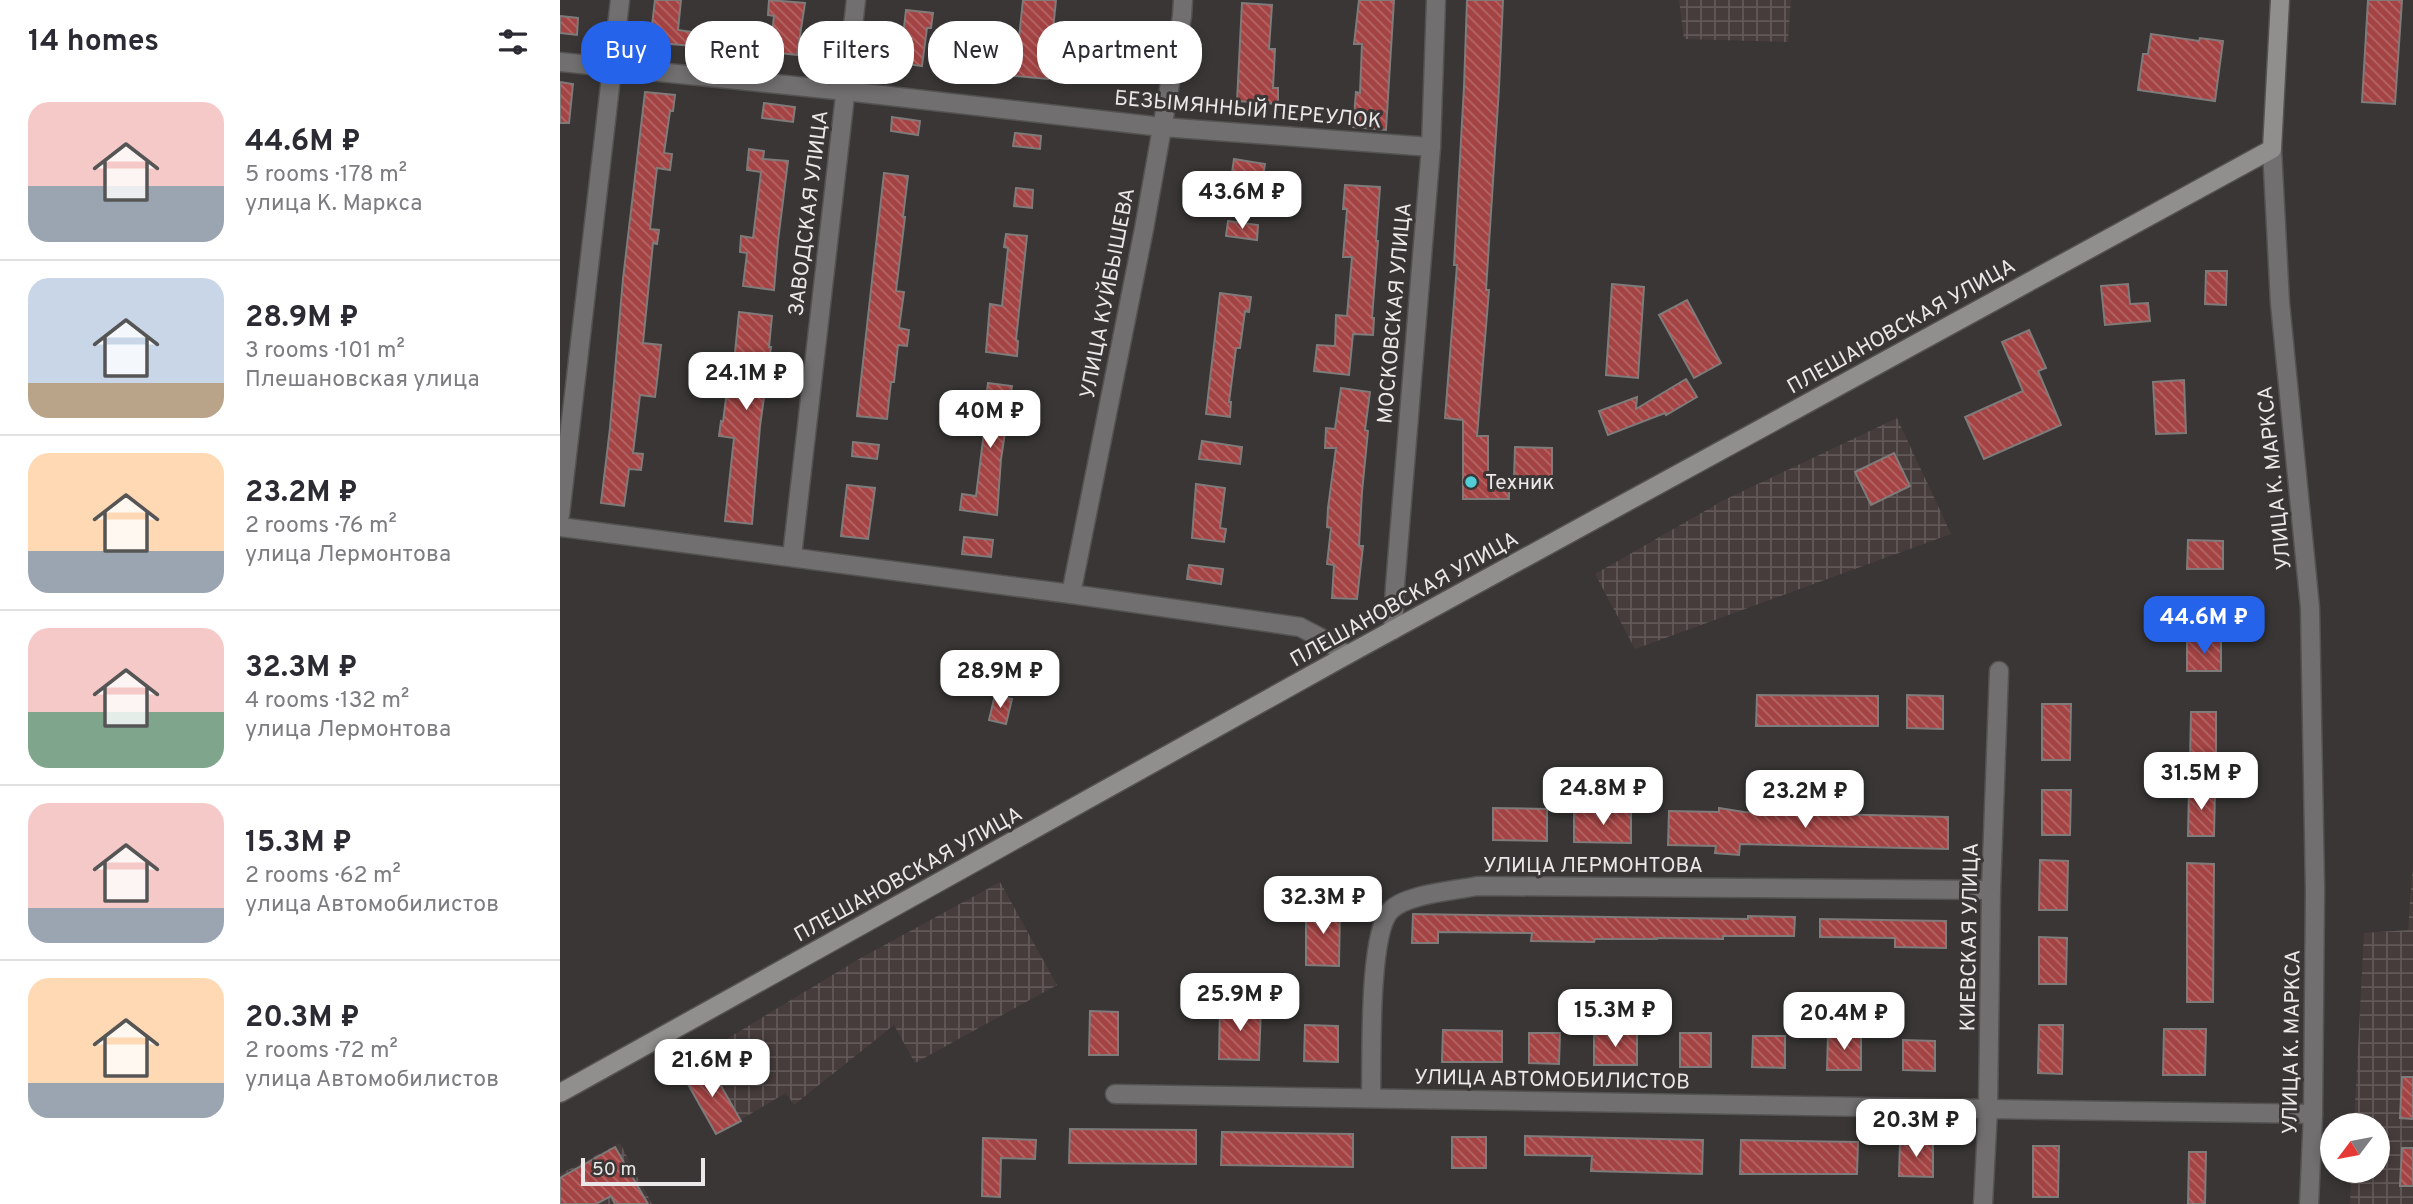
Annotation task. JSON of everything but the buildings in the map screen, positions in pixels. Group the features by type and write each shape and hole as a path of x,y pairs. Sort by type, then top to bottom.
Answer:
{"main road":[{"name":"УЛИЦА К. МАРКСА","path":"2272,149 2280,0"},
{"name":"ПЛЕШАНОВСКАЯ УЛИЦА","path":"560,1093 1347,655 2272,149"}],"street":[{"path":"618,21 620,0"},
{"name":"ЗАВОДСКАЯ УЛИЦА","path":"792,556 856,0"},
{"name":"УЛИЦА КУЙБЫШЕВА","path":"1072,594 1144,229 1183,0"},
{"name":"МОСКОВСКАЯ УЛИЦА","path":"1393,630 1431,147 1436,0"},
{"name":"БЕЗЫМЯННЫЙ ПЕРЕУЛОК","path":"560,62 581,64"},
{"name":"БЕЗЫМЯННЫЙ ПЕРЕУЛОК","path":"671,73 1161,127 1431,147"},
{"path":"560,515 611,84"},
{"name":"УЛИЦА К. МАРКСА","path":"2272,149 2280,303 2310,608 2315,890 2313,1114 2309,1204"},
{"path":"560,527 792,556 1300,627 1347,655"},
{"name":"КИЕВСКАЯ УЛИЦА","path":"1983,1204 2000,671"},
{"name":"УЛИЦА ЛЕРМОНТОВА","path":"1371,1098 1374,969 1382,924 1390,911 1409,899 1477,886 1991,890"},
{"name":"УЛИЦА АВТОМОБИЛИСТОВ","path":"1115,1094 2313,1114"}],"shaded area":[{"path":"1679,0 1791,0 1788,42 1684,39"},
{"path":"1897,418 1951,534 1635,649 1595,574 1724,500"},
{"path":"2413,862 2413,1204 2350,1204 2351,1183 2390,1183 2390,1113 2355,1113 2364,933 2408,930"},
{"path":"1000,882 1057,985 915,1063 894,1025 794,1105 786,1093 716,1134 684,1077 708,1063 715,1046 859,959"},
{"path":"620,1143 652,1204 560,1204 560,1174"}],"place":[{"name":"Техник","path":"1471,482"}]}
